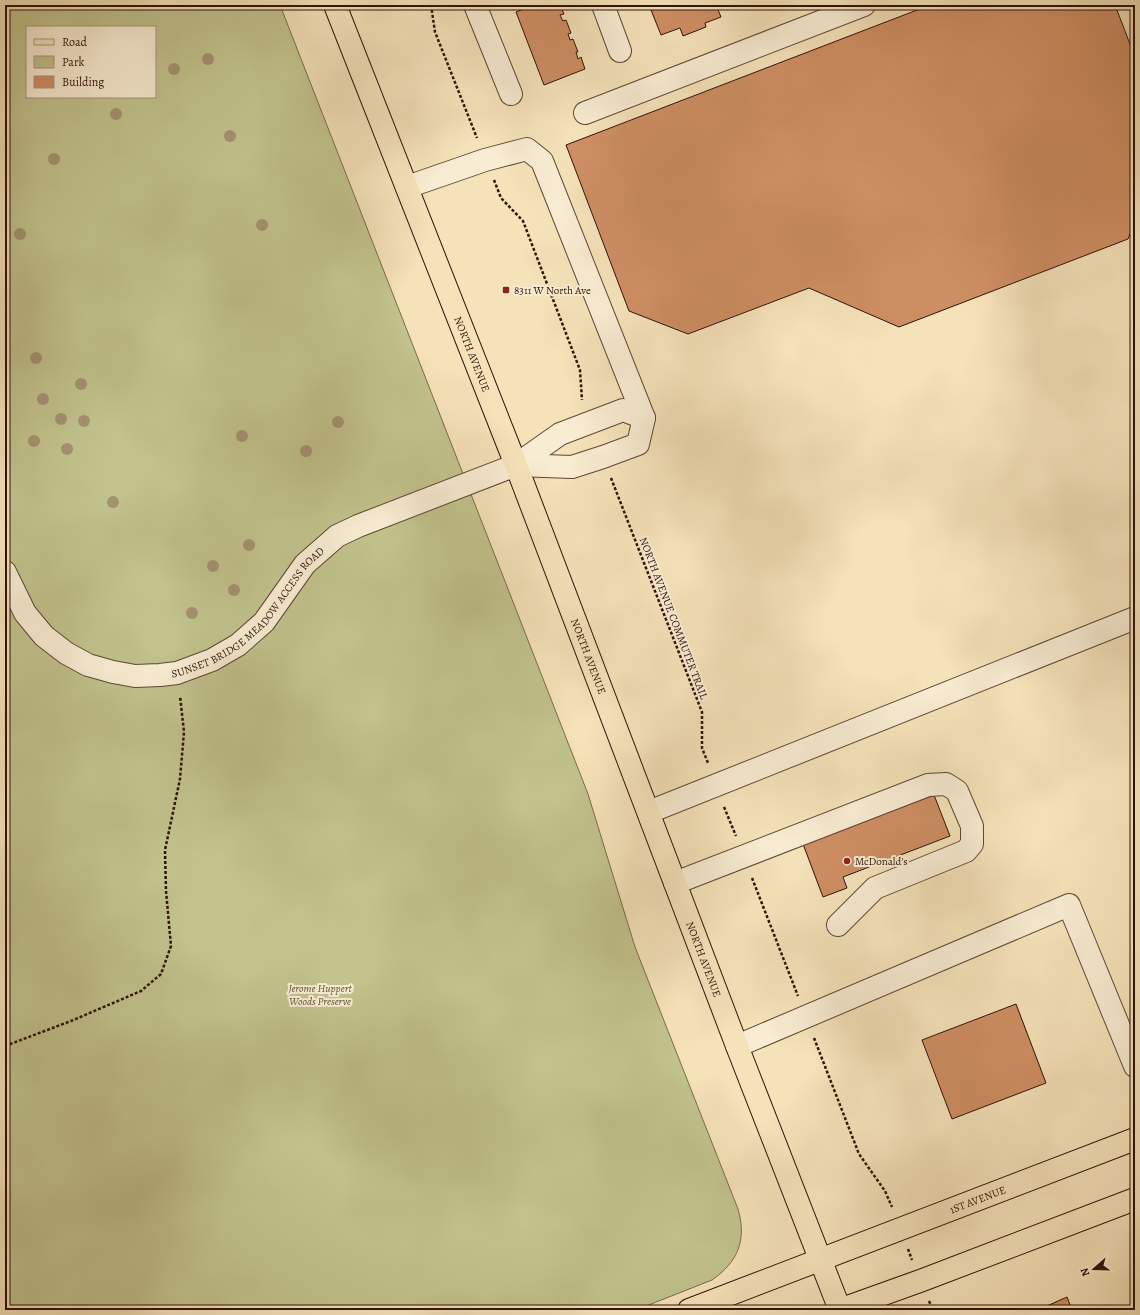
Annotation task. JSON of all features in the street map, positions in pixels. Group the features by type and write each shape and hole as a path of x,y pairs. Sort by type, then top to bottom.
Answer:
{"main road":[{"name":"NORTH AVENUE","path":"335,5 516,465 737,1046 840,1310"},
{"name":"1ST AVENUE","path":"689,1310 1135,1139"},
{"path":"840,1310 1135,1199"}],"lane":[{"path":"475,5 511,94"},
{"path":"603,5 620,52"},
{"path":"586,113 864,5"},
{"path":"407,187 486,160 527,149 542,161 644,418 638,444 603,457 572,467 516,465"},
{"path":"516,465 560,434 623,410 644,418"},
{"name":"SUNSET BRIDGE MEADOW ACCESS ROAD","path":"5,572 25,613 44,636 66,653 88,665 135,676 177,673 212,660 238,645 264,622 305,564 337,536 358,526 516,465"},
{"path":"649,812 1135,618"},
{"path":"675,883 928,785 946,784 957,791 972,826 972,844 966,851 875,888 838,925"},
{"path":"737,1046 1068,905 1135,1066"}],"path":[{"path":"431,5 435,32 478,142"},
{"path":"493,179 501,198 523,221 580,370 583,403"},
{"name":"NORTH AVENUE COMMUTER TRAIL","path":"609,471 702,712 702,748 709,767"},
{"path":"5,1046 71,1021 141,991 161,974 171,946 166,891 165,850 180,779 184,732 177,673"},
{"path":"722,801 738,840"},
{"path":"751,875 801,1003"},
{"path":"814,1040 859,1154 885,1191 920,1281 933,1310"}],"green space":[{"name":"Jerome Huppert Woods Preserve","path":"5,5 280,5 588,794 635,947 738,1209 741,1220 741,1240 734,1258 721,1273 712,1280 636,1310 5,1310"}],"building":[{"path":"533,5 560,5 564,14 560,15 563,21 566,20 571,33 568,34 570,40 573,39 578,52 576,52 578,59 581,57 585,69 544,85 516,12"},
{"path":"649,5 716,5 721,17 705,23 706,27 683,36 680,28 661,35"},
{"path":"930,5 1115,5 1135,57 1135,222 1128,239 899,327 809,288 688,334 629,311 566,145"},
{"name":"McDonald's","path":"934,795 950,836 843,877 847,888 823,897 803,844"},
{"path":"1016,1004 1046,1083 952,1119 922,1040"},
{"path":"1067,1297 1072,1310 1038,1310"}],"place":[{"name":"8311 W North Ave","path":"506,290"},
{"name":"McDonald's","path":"847,861"}]}
